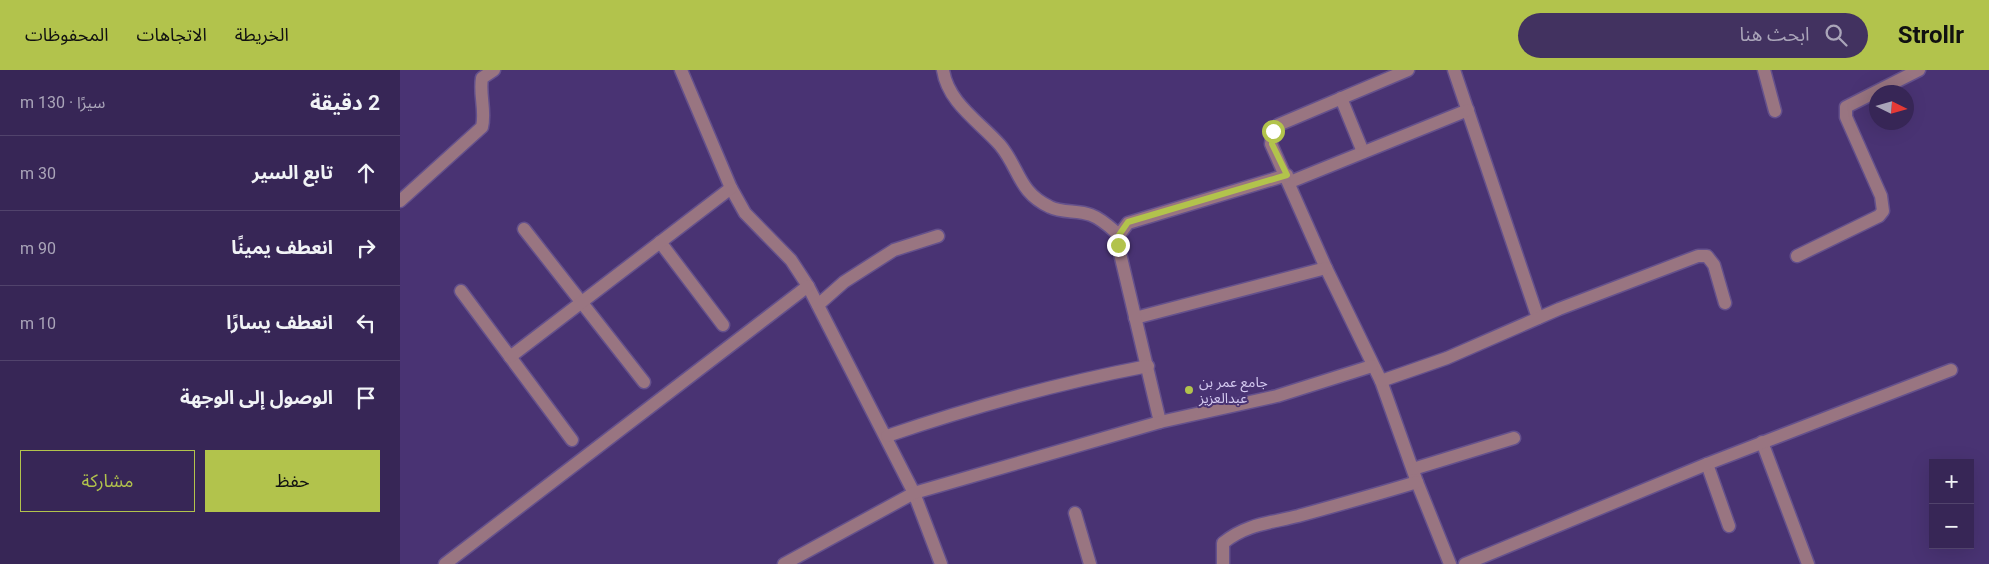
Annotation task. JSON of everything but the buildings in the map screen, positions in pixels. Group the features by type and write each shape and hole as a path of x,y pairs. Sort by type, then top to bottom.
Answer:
{"street":[{"path":"400,201 482,127 484,120 480,87 482,78 494,70"},
{"path":"680,70 731,188 745,213 791,260 808,286 887,436 914,493 941,564"},
{"path":"943,70 950,89 959,104 1000,145 1025,189 1051,208 1090,214 1099,218 1119,235"},
{"path":"1408,70 1278,125 1273,131 1272,144 1326,268 1372,366 1381,381 1450,564"},
{"path":"1454,70 1538,318"},
{"path":"1764,70 1775,111"},
{"path":"1797,256 1879,216 1883,211 1881,196 1846,117 1846,107 1919,70"},
{"path":"1341,98 1363,152"},
{"path":"1160,422 1118,245 1119,235 1128,222 1288,178 1363,152 1468,110"},
{"path":"510,358 731,188"},
{"path":"524,229 644,382"},
{"path":"818,305 844,282 894,250 938,236"},
{"path":"660,242 722,325"},
{"path":"1381,381 1447,358 1538,318 1698,256 1707,256 1714,265 1725,303"},
{"path":"1135,318 1326,268"},
{"path":"445,564 808,286"},
{"path":"461,291 572,440"},
{"path":"887,436 948,415 1091,377 1148,366"},
{"path":"784,564 914,493 1160,422 1276,396 1372,366"},
{"path":"1465,564 1762,442 1951,370"},
{"path":"1413,469 1514,438"},
{"path":"1762,442 1808,564"},
{"path":"1707,464 1729,526"},
{"path":"1223,564 1223,544 1236,532 1259,523 1292,517 1418,482"},
{"path":"1075,513 1090,564"}],"place":[{"name":"جامع عمر بن عبدالعزيز","path":"1189,390"}],"route":[{"path":"1118,245 1119,235 1128,222 1287,175 1272,144 1273,131"}]}
